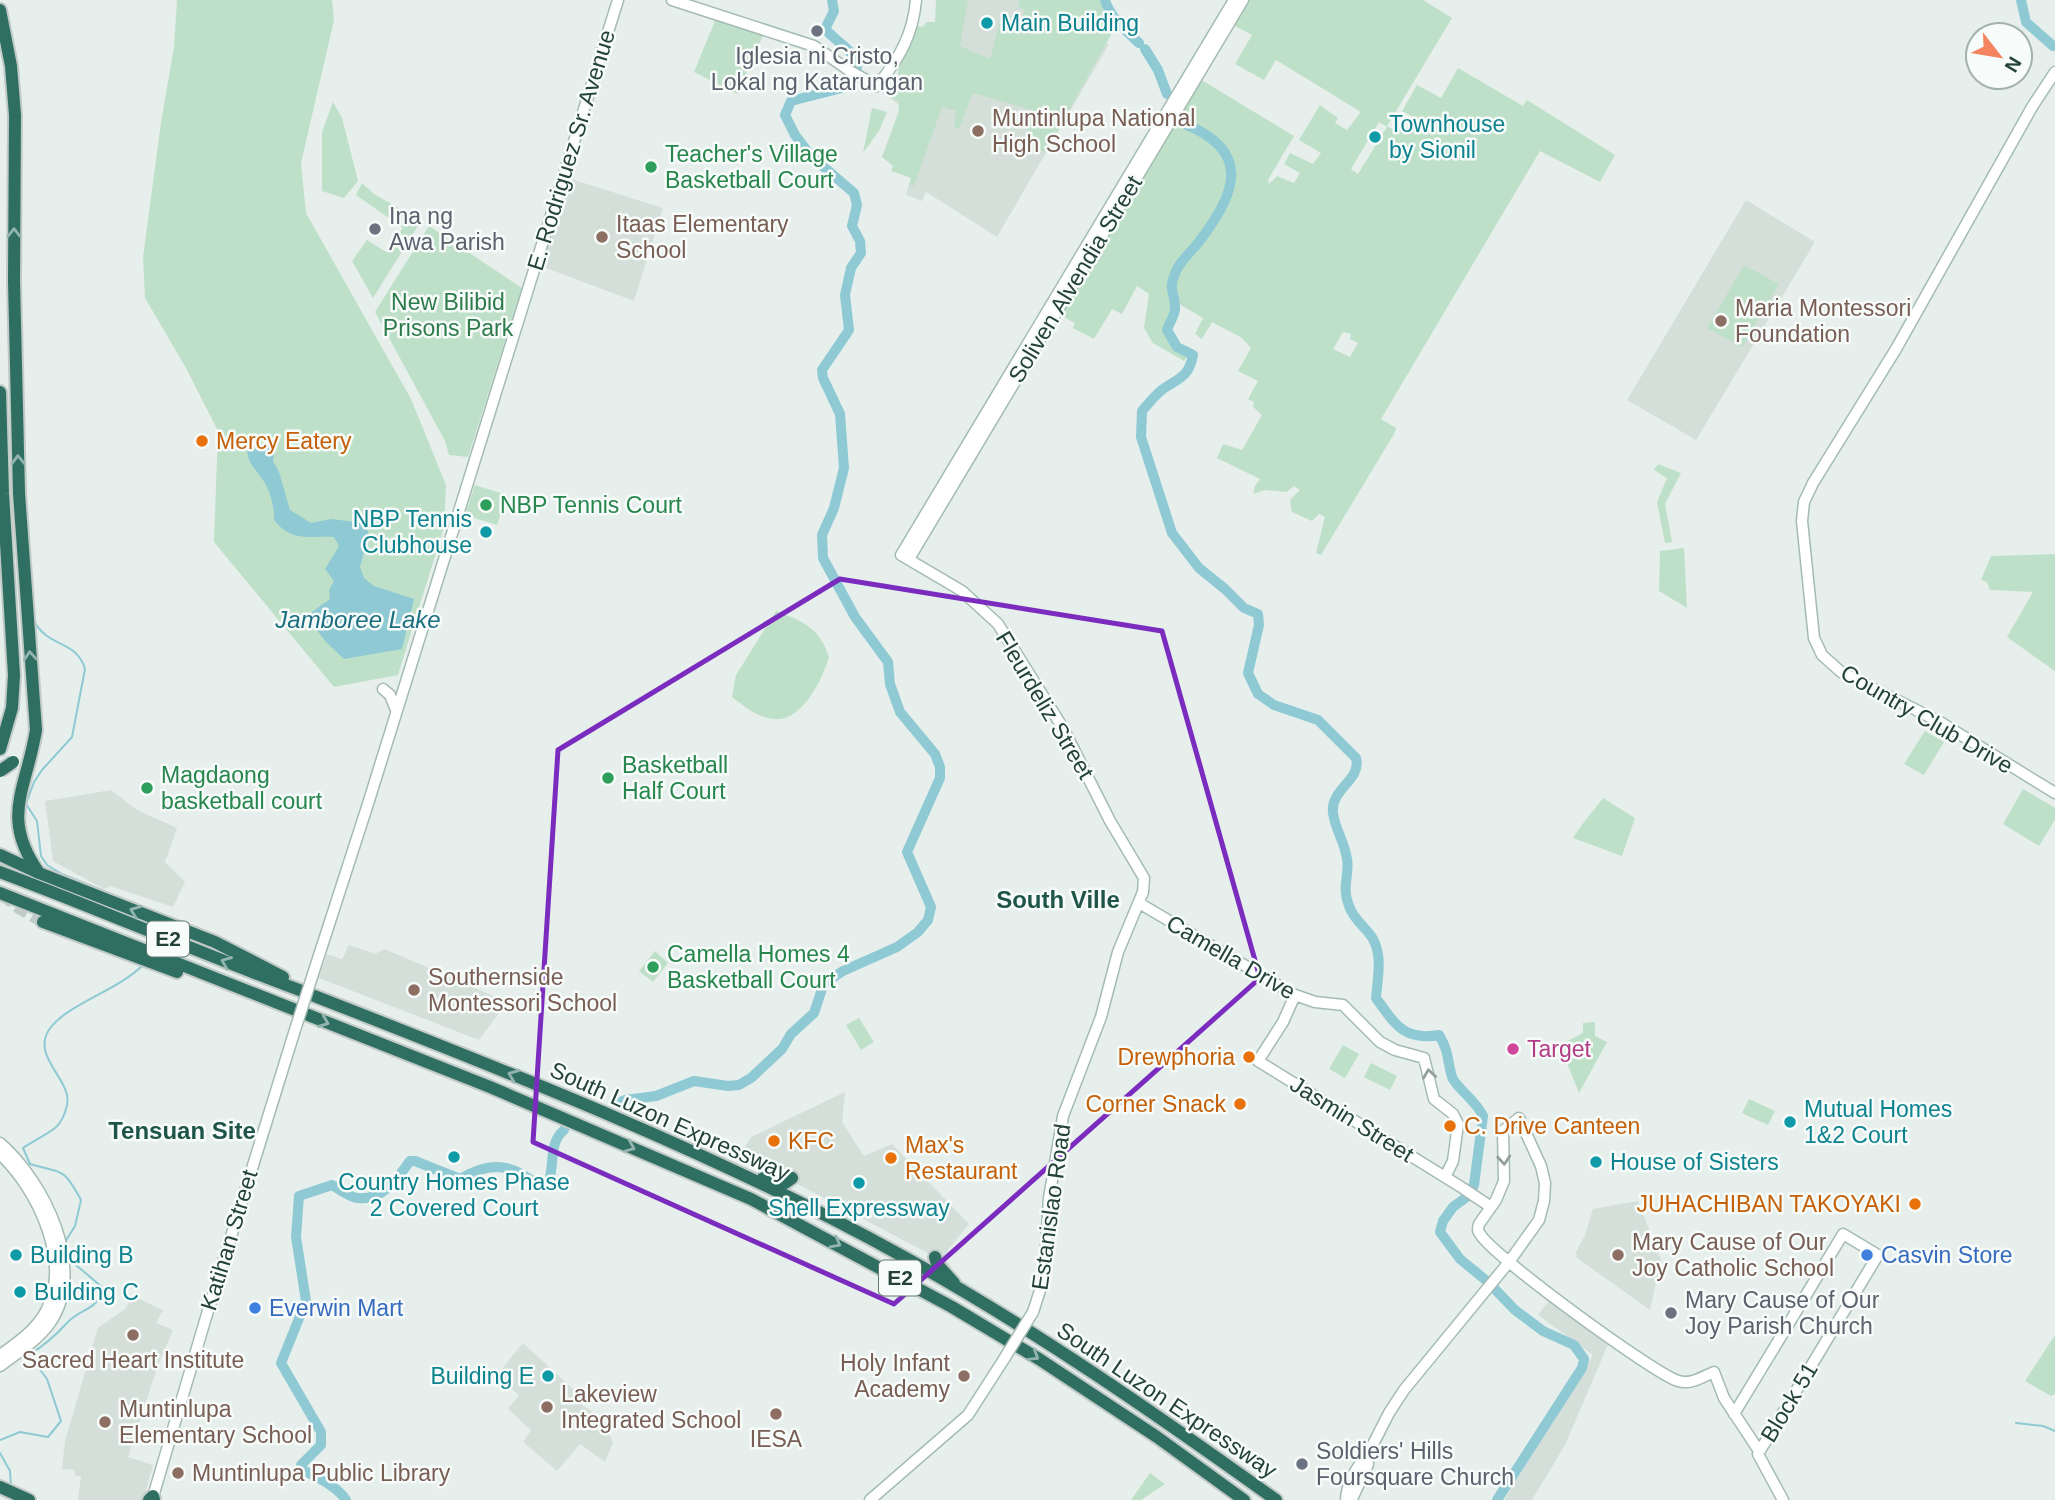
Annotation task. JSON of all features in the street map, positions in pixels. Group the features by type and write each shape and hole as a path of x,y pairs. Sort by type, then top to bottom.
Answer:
{"highway":[{"path":"0,10 11,66 15,115 14,281 19,493 36,724 32,745 7,799"},
{"path":"0,392 14,686 9,720 0,749"},
{"path":"0,773 16,723 20,686 8,575"},
{"path":"0,773 26,746 36,724"},
{"path":"9,844 16,854 39,873"},
{"path":"0,855 215,942 336,1005"},
{"name":"South Luzon Expressway","path":"0,872 577,1101 717,1161 858,1232 964,1293 1108,1383 1276,1500"},
{"name":"South Luzon Expressway","path":"0,893 490,1087 761,1203 932,1296 1027,1352 1127,1417 1244,1500"},
{"path":"43,922 179,973 238,988"},
{"path":"717,1161 772,1181 785,1183 792,1178"},
{"path":"935,1257 937,1264 964,1293"}],"street":[{"name":"E. Rodriguez Sr. Avenue","path":"362,821 618,0"},
{"path":"671,0 814,46 854,74 876,85 906,44 916,0"},
{"name":"Soliven Alvendia Street","path":"905,557 1234,0"},
{"name":"Soliven Alvendia Street","path":"905,557 1242,0"},
{"name":"Country Club Drive","path":"2055,72 2032,107 1896,349 1813,483 1804,502 1802,521 1814,638 1822,655 1841,672 1940,722 2055,793"},
{"name":"Fleurdeliz Street","path":"905,557 974,601 998,624 1037,683 1110,821 1143,873 1144,886 1139,904"},
{"path":"383,689 390,695 396,710"},
{"name":"Katihan Street","path":"152,1499 294,1033 362,821"},
{"name":"Camella Drive","path":"1139,904 1295,995 1315,1002 1343,1005 1380,1042 1424,1058 1434,1099 1453,1114 1458,1124 1453,1161 1445,1177"},
{"name":"Estanislao Road","path":"870,1500 968,1415 1033,1312 1044,1278 1049,1198 1063,1116 1101,1017 1118,952 1139,904"},
{"name":"Jasmin Street","path":"1295,995 1283,1022 1258,1061 1491,1207"},
{"path":"1347,1500 1346,1494 1361,1461 1367,1456 1404,1390 1509,1262 1539,1220 1545,1183 1541,1166 1519,1118 1503,1131 1504,1181 1479,1224 1479,1232 1509,1262 1613,1340 1671,1378 1688,1382 1713,1372 1724,1398 1783,1500"},
{"path":"0,1143 18,1163 51,1211 65,1274 61,1299 50,1323 0,1366"},
{"path":"0,1154 36,1199 42,1212 55,1274 52,1296 43,1317 23,1338 0,1355"},
{"name":"Block 51","path":"1734,1414 1843,1234 1878,1255 1758,1453"}],"highlighted area":[{"path":"840,579 1162,631 1260,978 894,1304 533,1142 558,750"}],"shaded area":[{"name":"Muntinlupa National High School","path":"938,0 1034,0 1027,11 1109,44 997,237 926,192 922,201 906,195 911,178 905,109 880,91 884,84 911,93 938,29"},
{"name":"Itaas Elementary School","path":"568,178 663,208 634,301 541,266"},
{"name":"Maria Montessori Foundation","path":"1746,200 1815,242 1696,440 1627,400"},
{"path":"111,790 137,810 177,828 165,862 185,882 173,907 110,886 104,889 53,861 45,801"},
{"name":"Southernside Montessori School","path":"349,945 375,954 385,949 507,1002 479,1040 319,978 327,954 342,959"},
{"path":"845,1092 842,1122 864,1156 892,1144 969,1224 944,1259 952,1266 741,1154 751,1137"},
{"name":"Mary Cause of Our Joy Catholic School","path":"1638,1201 1661,1260 1650,1310 1577,1258 1576,1252 1585,1235 1593,1209"},
{"path":"133,1296 163,1310 156,1323 173,1330 158,1365 128,1457 153,1465 143,1500 78,1500 81,1476 76,1476 74,1470 62,1469 65,1441 98,1328 125,1309"},
{"path":"1551,1298 1610,1340 1565,1445 1532,1500 1504,1500 1593,1355 1538,1315"},
{"name":"Lakeview Integrated School","path":"523,1343 584,1399 582,1405 605,1421 613,1443 605,1462 580,1444 557,1471 523,1442 531,1430 508,1409 519,1395 496,1376"}],"green space":[{"path":"177,0 332,0 334,20 301,163 306,213 411,399 446,485 444,527 398,675 334,687 214,542 218,431 186,368 145,298 143,257 174,47"},
{"path":"936,0 968,0 960,46 990,59 1002,14 1021,19 1025,10 1018,6 1019,0 1105,0 1118,22 1046,152 1023,145 1032,110 973,93 959,129 954,127 956,111 942,107 914,186 909,185 911,178 891,171 893,166 882,157 899,111 898,101 891,97 898,62 906,52 918,26 935,22"},
{"path":"1248,0 1423,0 1452,18 1387,126 1397,132 1401,127 1412,133 1421,121 1402,111 1417,85 1441,98 1458,68 1523,106 1527,100 1615,155 1600,182 1540,151 1381,419 1396,428 1394,434 1321,555 1316,553 1325,517 1319,514 1312,521 1292,512 1290,500 1300,490 1294,486 1287,492 1265,490 1253,494 1260,479 1217,458 1223,444 1242,450 1262,415 1253,407 1254,402 1248,399 1258,381 1238,371 1251,348 1242,338 1212,322 1202,339 1195,334 1203,318 1179,304 1167,330 1177,346 1190,353 1184,361 1153,343 1144,328 1149,294 1137,286 1122,314 1112,309 1094,339 1073,328 1075,323 1058,314 1200,79 1294,136 1268,180 1269,184 1277,176 1294,183 1300,173 1284,164 1290,153 1313,164 1321,153 1299,140 1320,105 1338,118 1335,123 1347,130 1361,112 1276,60 1264,80 1235,64 1252,35 1233,25","holes":["1379,122 1387,127 1358,174 1351,169","1343,332 1351,334 1350,339 1358,343 1350,357 1333,349"]},
{"path":"717,16 765,31 737,94 694,72"},
{"path":"333,102 342,118 358,181 344,198 322,191 322,132"},
{"path":"872,108 887,112 879,131 863,153"},
{"path":"362,183 374,194 421,221 373,298 352,261 367,240 386,252 403,228 356,195"},
{"name":"New Bilibid Prisons Park","path":"429,226 522,288 468,457 449,455 445,441 375,312"},
{"path":"1744,265 1779,284 1742,347 1707,328"},
{"path":"1658,464 1681,473 1665,504 1672,542 1665,543 1657,502 1667,478 1654,470"},
{"name":"NBP Tennis Court","path":"475,485 507,495 497,525 465,515"},
{"path":"1684,548 1687,608 1659,591 1660,551"},
{"path":"2055,554 2055,671 2007,637 2033,592 1990,590 1987,582 1981,580 1991,556"},
{"path":"776,611 815,632 829,657 810,697 794,714 775,719 757,714 732,697 736,675"},
{"path":"1925,731 1944,742 1924,775 1904,764"},
{"path":"2023,789 2055,808 2055,820 2039,846 2003,824"},
{"path":"1603,798 1635,818 1622,856 1573,838"},
{"name":"Camella Homes 4 Basketball Court","path":"655,951 668,963 653,982 639,971"},
{"path":"859,1018 874,1042 861,1050 846,1025"},
{"path":"1595,1022 1595,1036 1607,1042 1579,1093 1560,1045 1583,1033 1583,1023"},
{"path":"1343,1045 1359,1054 1345,1078 1329,1069"},
{"path":"1371,1063 1397,1076 1390,1090 1364,1077"},
{"path":"1749,1099 1775,1111 1768,1125 1742,1113"},
{"path":"2055,1335 2055,1394 2051,1396 2025,1381"},
{"path":"1150,1473 1165,1484 1141,1500 1131,1500"}],"water":[{"name":"Jamboree Lake","path":"264,447 275,449 273,461 290,510 311,523 331,519 364,523 369,534 360,567 364,578 374,586 414,599 402,649 344,659 310,621 312,612 330,599 329,590 334,581 325,569 339,546 334,537 294,535 274,520 269,491 250,462 247,451"}],"waterway":[{"path":"832,0 834,11 825,29 855,58 858,63 856,71"},
{"path":"1105,0 1115,18 1139,43"},
{"path":"2021,0 2026,22 2053,46"},
{"path":"1145,49 1158,70 1167,94"},
{"path":"618,1103 656,1096 694,1081 728,1086 739,1085 751,1078 814,1013 824,983 843,971 897,947 918,932 928,920 931,907 907,852 940,778 940,767 935,754 900,712 890,684 888,662 855,617 823,558 822,535 834,508 844,468 840,414 823,378 822,370 849,330 845,295 851,268 861,253 860,241 852,226 857,205 854,193 811,156 795,135 785,115 791,101 842,88 852,77"},
{"path":"1185,124 1206,135 1220,147 1229,160 1231,174 1223,205 1201,239 1179,265 1172,283 1175,310 1167,330 1177,347 1193,355 1189,368 1160,391 1142,411 1141,437 1172,533 1199,568 1244,608 1258,614 1259,625 1248,673 1258,694 1274,705 1318,720 1356,758 1355,772 1336,797 1333,813 1347,859 1346,892 1349,906 1354,917 1373,939 1378,955 1376,998 1395,1023 1408,1033 1439,1035 1454,1081 1483,1116 1474,1185 1468,1196 1453,1207 1443,1221 1440,1232 1460,1259 1488,1282 1515,1310 1543,1331 1574,1345 1584,1359 1582,1368 1497,1500"},
{"path":"23,394 26,504"},
{"path":"34,621 47,636 76,653 85,669 72,737 42,770 34,782 26,804 37,821 41,856 47,865 62,874 123,899"},
{"path":"65,1242 75,1226 81,1200 62,1173 30,1164 23,1148 56,1127 67,1107 64,1087 46,1054 46,1036 59,1018 122,981 144,964"},
{"path":"346,1500 331,1486 301,1469 301,1465 321,1445 321,1432 281,1363 306,1301 296,1237 299,1196 332,1185 354,1197 374,1196 388,1187 410,1161 460,1179 482,1169 502,1167 520,1173 540,1187 547,1187 555,1142 564,1130"},
{"path":"0,1440 20,1432 48,1437 61,1421 47,1379 29,1355 50,1340 73,1317 94,1304 102,1287 70,1260 66,1247"},
{"path":"2016,1423 2043,1426 2055,1431"},
{"path":"0,1453 10,1471 11,1487"}],"tunnel":[{"path":"3,895 43,922"}],"place":[{"name":"Main Building","path":"987,23"},
{"name":"Iglesia ni Cristo, Lokal ng Katarungan","path":"817,31"},
{"name":"Muntinlupa National High School","path":"978,131"},
{"name":"Townhouse by Sionil","path":"1375,137"},
{"name":"Teacher's Village Basketball Court","path":"651,167"},
{"name":"Ina ng Awa Parish","path":"375,229"},
{"name":"Itaas Elementary School","path":"602,237"},
{"name":"Maria Montessori Foundation","path":"1721,321"},
{"name":"Mercy Eatery","path":"202,441"},
{"name":"NBP Tennis Court","path":"486,505"},
{"name":"NBP Tennis Clubhouse","path":"486,532"},
{"name":"Basketball Half Court","path":"608,778"},
{"name":"Magdaong basketball court","path":"147,788"},
{"name":"Camella Homes 4 Basketball Court","path":"653,967"},
{"name":"Southernside Montessori School","path":"414,990"},
{"name":"Target","path":"1513,1049"},
{"name":"Drewphoria","path":"1249,1057"},
{"name":"Corner Snack","path":"1240,1104"},
{"name":"Mutual Homes 1&2 Court","path":"1790,1122"},
{"name":"C. Drive Canteen","path":"1450,1126"},
{"name":"KFC","path":"774,1141"},
{"name":"Country Homes Phase 2 Covered Court","path":"454,1157"},
{"name":"Max's Restaurant","path":"891,1158"},
{"name":"House of Sisters","path":"1596,1162"},
{"name":"Shell Expressway","path":"859,1183"},
{"name":"JUHACHIBAN TAKOYAKI","path":"1915,1204"},
{"name":"Building B","path":"16,1255"},
{"name":"Mary Cause of Our Joy Catholic School","path":"1618,1255"},
{"name":"Casvin Store","path":"1867,1255"},
{"name":"Building C","path":"20,1292"},
{"name":"Everwin Mart","path":"255,1308"},
{"name":"Mary Cause of Our Joy Parish Church","path":"1671,1313"},
{"name":"Sacred Heart Institute","path":"133,1335"},
{"name":"Building E","path":"548,1376"},
{"name":"Holy Infant Academy","path":"964,1376"},
{"name":"Lakeview Integrated School","path":"547,1407"},
{"name":"IESA","path":"776,1414"},
{"name":"Muntinlupa Elementary School","path":"105,1422"},
{"name":"Soldiers' Hills Foursquare Church","path":"1302,1464"},
{"name":"Muntinlupa Public Library","path":"178,1473"}],"district":[{"name":"South Ville","path":"1058,900"},
{"name":"Tensuan Site","path":"182,1131"}]}
